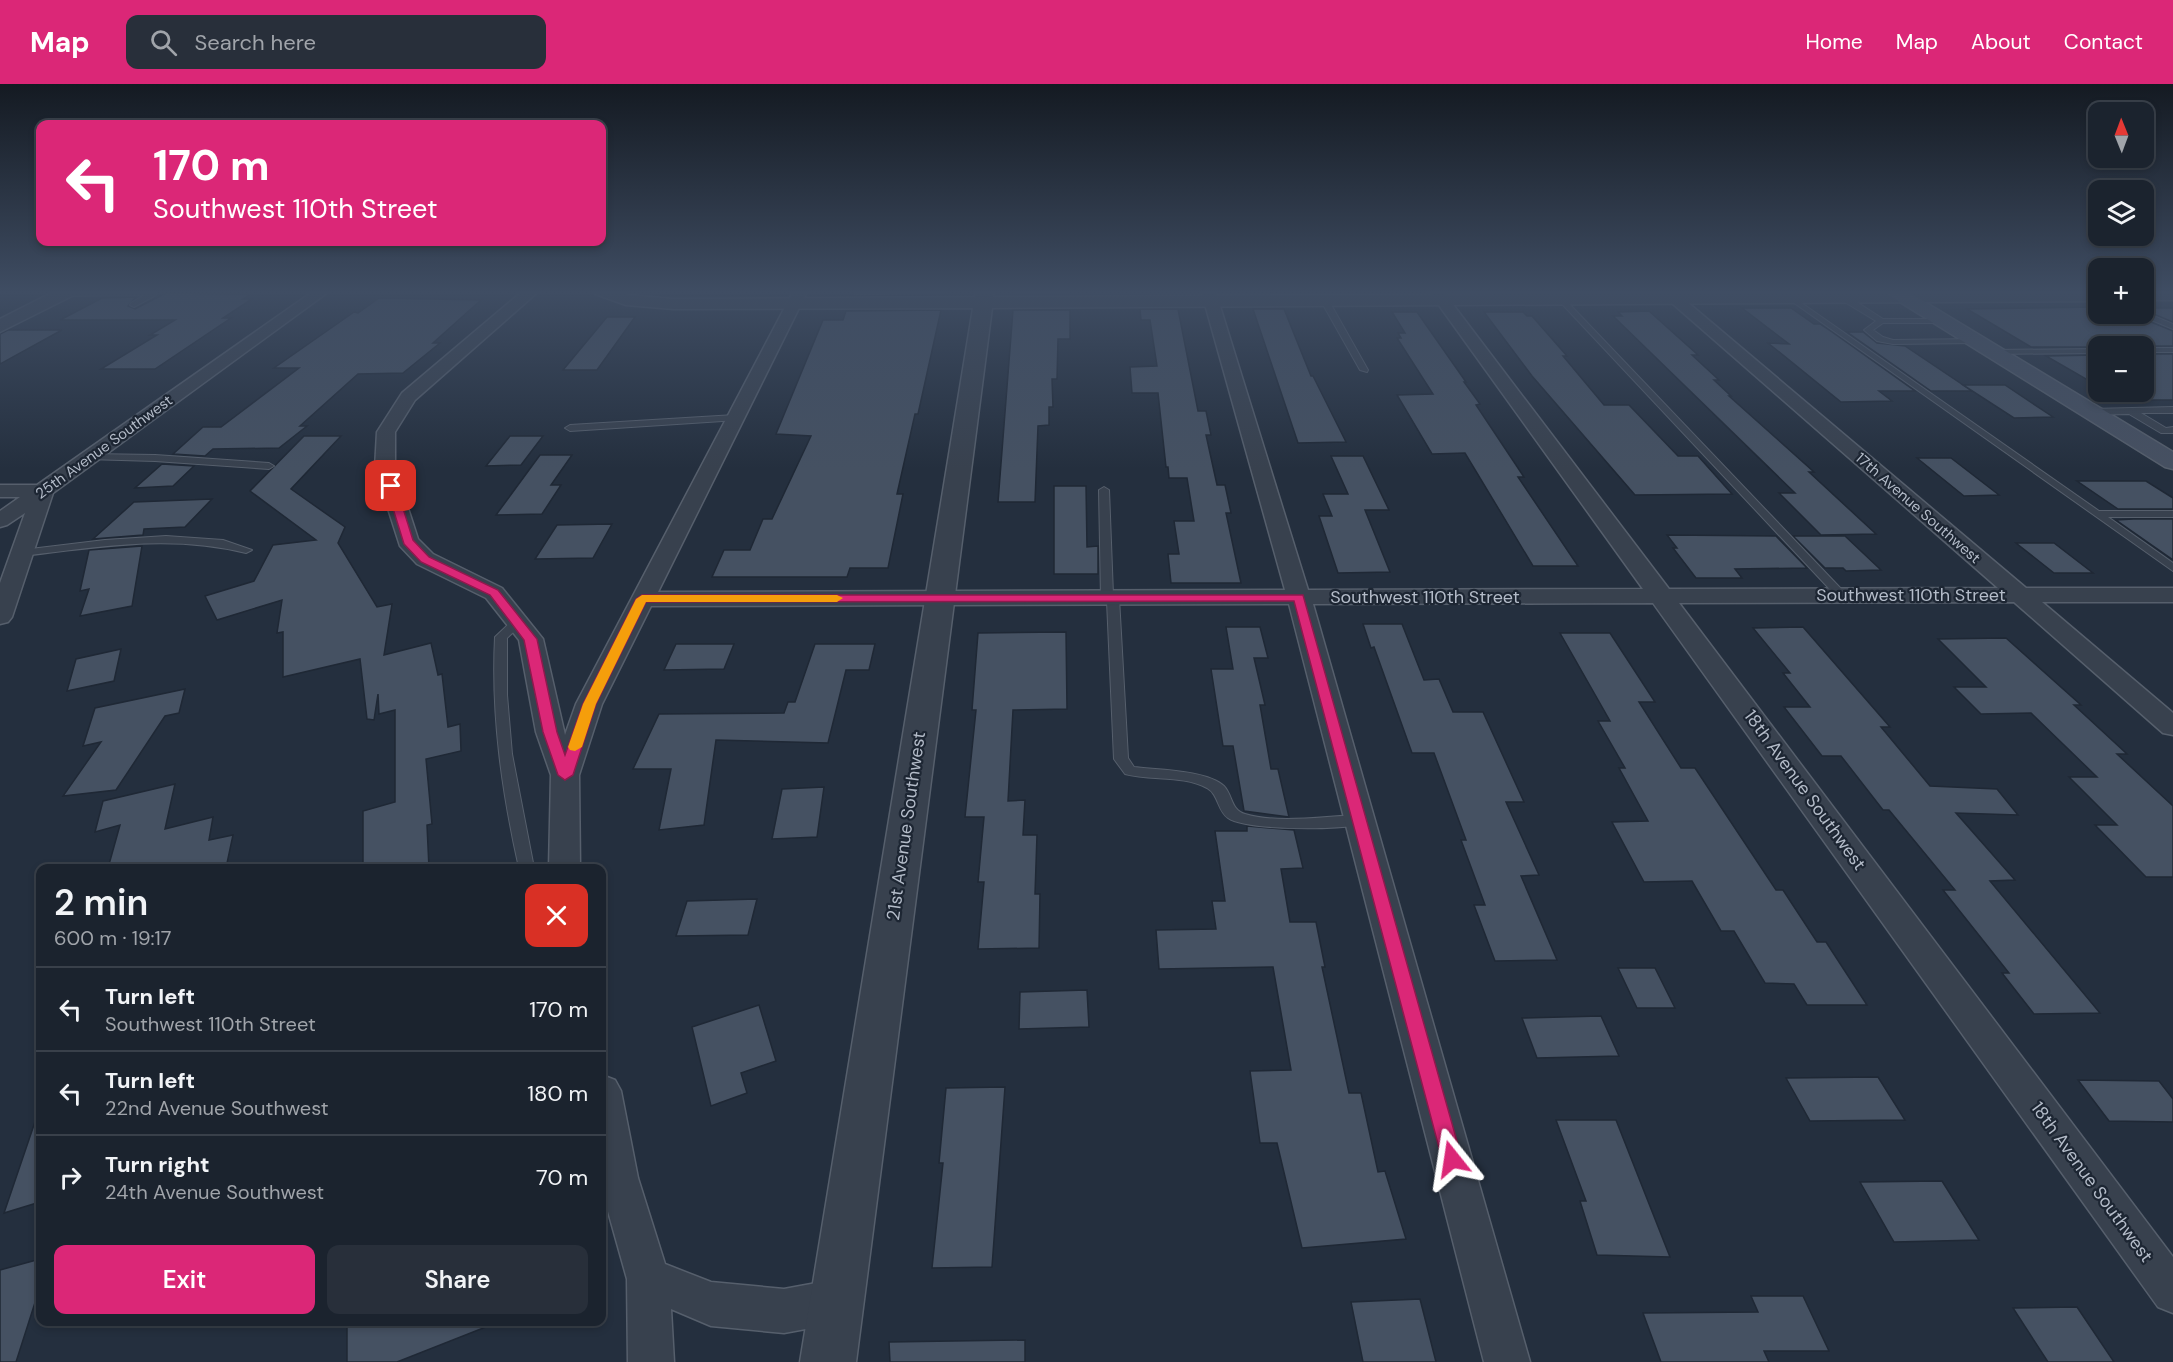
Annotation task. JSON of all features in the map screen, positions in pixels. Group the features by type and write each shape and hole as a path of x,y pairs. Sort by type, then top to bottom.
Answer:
{"main road":[{"path":"1989,350 2173,462"}],"street":[{"name":"25th Avenue Southwest","path":"0,521 240,350"},
{"path":"463,350 408,397 386,432 385,468 408,541 425,560 494,593 531,639 550,732 565,775"},
{"path":"564,864 565,775 589,704 770,350"},
{"name":"21st Avenue Southwest","path":"828,1362 976,350"},
{"path":"1226,350 1299,598 1507,1362"},
{"name":"18th Avenue Southwest","path":"1480,350 2173,1292"},
{"name":"17th Avenue Southwest","path":"1733,350 2173,727"},
{"path":"0,491 43,491 0,616"},
{"name":"Southwest 110th Street","path":"642,599 2173,595"},
{"path":"606,1113 618,1178 648,1279 651,1362"},
{"path":"648,1279 711,1304 784,1311 838,1301"}],"lane":[{"path":"1352,350 1364,370"},
{"path":"1609,350 1842,596"},
{"path":"1864,350 2173,568"},
{"path":"2060,350 2088,351"},
{"path":"2154,350 2173,350"},
{"path":"2091,412 2173,410"},
{"path":"2130,411 2164,430 2173,430"},
{"path":"570,428 735,418"},
{"path":"90,457 155,458 269,466"},
{"path":"1104,490 1121,759 1130,771 1207,782 1220,790 1227,810 1238,818 1258,821 1360,820"},
{"path":"2096,514 2173,514"},
{"path":"22,553 179,540 221,543 246,550"},
{"path":"517,623 501,637 498,673 515,821 526,864"}],"building":[{"path":"0,350 26,350 0,364"},
{"path":"133,350 184,350 155,369 101,369"},
{"path":"300,350 432,350 403,373 358,374 300,426 307,426 279,448 213,449 205,456 173,454 203,427 221,427 299,368 274,368"},
{"path":"580,350 612,350 597,370 563,370"},
{"path":"811,350 932,350 897,494 903,494 888,568 850,568 847,577 712,577 724,550 750,550 763,519 772,519 811,436 776,434"},
{"path":"1010,350 1058,350 1057,379 1052,379 1053,407 1049,407 1049,425 1038,426 1035,502 998,502"},
{"path":"1155,350 1186,350 1198,411 1206,411 1211,435 1206,435 1217,485 1225,485 1231,513 1226,513 1241,583 1171,583 1168,554 1179,554 1174,521 1194,521 1187,478 1169,478 1158,393 1132,393 1130,367 1157,366"},
{"path":"1267,350 1300,350 1311,376 1346,442 1298,443"},
{"path":"1404,350 1443,350 1480,404 1476,405 1524,477 1518,477 1578,566 1533,566 1465,453 1432,454 1397,395 1433,394"},
{"path":"1512,350 1561,350 1567,356 1563,356 1604,405 1629,405 1678,456 1698,456 1732,494 1635,495 1532,376"},
{"path":"1648,350 1692,350 1698,355 1692,355 1719,380 1714,380 1731,396 1729,396 1814,472 1809,472 1876,534 1821,535 1779,493 1795,493"},
{"path":"1776,350 1857,350 1915,391 1879,391 1892,401 1841,402"},
{"path":"1872,350 1910,350 1972,391 1931,391"},
{"path":"2154,354 2173,354 2173,400 2154,400"},
{"path":"2088,355 2088,380 2046,356"},
{"path":"1963,385 2005,385 2053,417 2014,418"},
{"path":"304,436 341,436 291,489 345,527 338,543 377,607 392,604 384,655 431,643 438,675 442,674 448,727 460,724 461,751 426,759 432,824 427,825 429,864 363,864 363,811 395,802 395,710 379,714 378,694 374,720 367,719 360,659 283,677 283,632 277,633 282,600 217,620 205,596 254,581 273,545 316,540 250,491"},
{"path":"510,436 543,436 521,465 486,466"},
{"path":"540,455 572,455 551,485 561,485 542,514 496,515"},
{"path":"1331,456 1363,456 1389,510 1365,510 1390,572 1338,573 1319,516 1332,516 1323,494 1348,494"},
{"path":"1917,458 1951,458 1999,495 1964,496"},
{"path":"162,464 194,466 173,486 135,488"},
{"path":"2077,481 2146,481 2173,498 2173,509 2118,509"},
{"path":"1054,486 1086,486 1087,547 1098,546 1098,574 1054,574"},
{"path":"212,499 185,527 144,529 143,535 93,539 134,502"},
{"path":"2173,519 2173,560 2116,520"},
{"path":"612,524 593,558 535,559 557,525"},
{"path":"1667,535 1776,536 1807,568 1735,569 1742,578 1696,578 1673,548 1677,548"},
{"path":"1793,536 1845,536 1881,570 1846,571 1843,568 1825,568"},
{"path":"2016,543 2054,543 2093,573 2054,573"},
{"path":"142,546 132,606 80,616 89,589 80,591 89,550"},
{"path":"1363,624 1402,624 1424,680 1439,679 1453,712 1483,712 1524,802 1506,802 1539,875 1521,876 1557,960 1495,961 1474,905 1485,905 1461,840 1466,840 1434,753 1412,753 1374,647 1371,648"},
{"path":"1226,627 1260,627 1268,658 1254,658 1265,705 1260,705 1271,769 1278,769 1289,817 1244,811 1233,746 1223,746 1211,669 1233,669"},
{"path":"1803,627 1890,727 1881,727 1930,786 1997,789 2018,815 1956,813 2015,880 1990,881 2100,1013 2034,1014 2002,973 2009,973 1943,890 1955,890 1889,810 1883,810 1841,756 1822,756 1784,707 1810,707 1783,673 1790,673 1753,628"},
{"path":"1066,632 1067,709 1013,710 1008,801 1025,800 1023,835 1037,835 1035,894 1040,894 1039,948 978,949 984,882 978,882 984,817 965,817 976,710 972,710 978,633"},
{"path":"1560,633 1610,633 1655,702 1639,702 1681,768 1695,768 1776,890 1783,890 1817,942 1826,942 1867,1005 1807,1005 1794,984 1765,983 1734,931 1721,931 1692,881 1644,882 1612,822 1648,821 1619,768 1625,768 1598,721 1610,721"},
{"path":"2006,638 2081,705 2074,705 2127,754 2117,754 2173,806 2173,877 2146,877 2095,825 2117,825 2069,777 2097,777 2031,713 1981,714 1954,687 1986,687 1938,639"},
{"path":"676,644 734,644 724,669 664,670"},
{"path":"815,644 875,644 869,670 846,670 828,743 716,740 704,825 659,830 671,769 633,769 659,714 784,713 788,702 795,702"},
{"path":"121,649 114,681 67,691 76,659"},
{"path":"185,689 179,713 165,716 116,790 63,796 101,742 83,746 95,708"},
{"path":"175,784 165,829 213,817 209,840 233,835 227,864 109,864 120,825 95,832 103,801"},
{"path":"824,787 817,837 772,839 782,789"},
{"path":"1247,826 1294,830 1303,868 1281,869 1290,922 1316,922 1325,967 1322,967 1349,1093 1361,1093 1378,1172 1385,1171 1406,1239 1302,1248 1277,1143 1260,1143 1250,1071 1291,1070 1273,967 1159,969 1156,930 1216,929 1212,901 1225,901 1215,831 1247,831"},
{"path":"757,899 748,935 676,936 687,901"},
{"path":"1618,968 1655,968 1675,1008 1637,1008"},
{"path":"1087,990 1089,1027 1019,1029 1020,992"},
{"path":"759,1005 776,1061 741,1073 747,1093 711,1106 692,1027"},
{"path":"1601,1016 1619,1056 1537,1058 1522,1018"},
{"path":"1878,1077 1905,1120 1810,1121 1786,1078"},
{"path":"2078,1080 2159,1081 2173,1099 2173,1122 2109,1121"},
{"path":"1005,1087 992,1267 932,1268 943,1163 939,1163 946,1088"},
{"path":"36,1119 36,1203 4,1213"},
{"path":"1556,1120 1616,1120 1670,1257 1597,1255 1580,1201 1586,1201"},
{"path":"1942,1181 1979,1240 1894,1242 1860,1182"},
{"path":"36,1260 36,1300 16,1362 0,1362 0,1270"},
{"path":"1751,1296 1803,1296 1829,1351 1764,1351 1769,1362 1661,1362 1643,1313 1758,1312"},
{"path":"1420,1299 1436,1362 1363,1362 1351,1302"},
{"path":"2077,1307 2114,1362 2048,1362 2013,1308"},
{"path":"347,1326 488,1326 397,1362 347,1362"},
{"path":"1025,1340 1025,1362 890,1362 889,1342"}],"slow traffic":[{"path":"575,747 589,704 642,599 837,598"}],"route":[{"path":"391,486 408,541 425,560 494,593 531,639 550,732 565,775 589,704 642,599 1299,598 1452,1159"}]}
